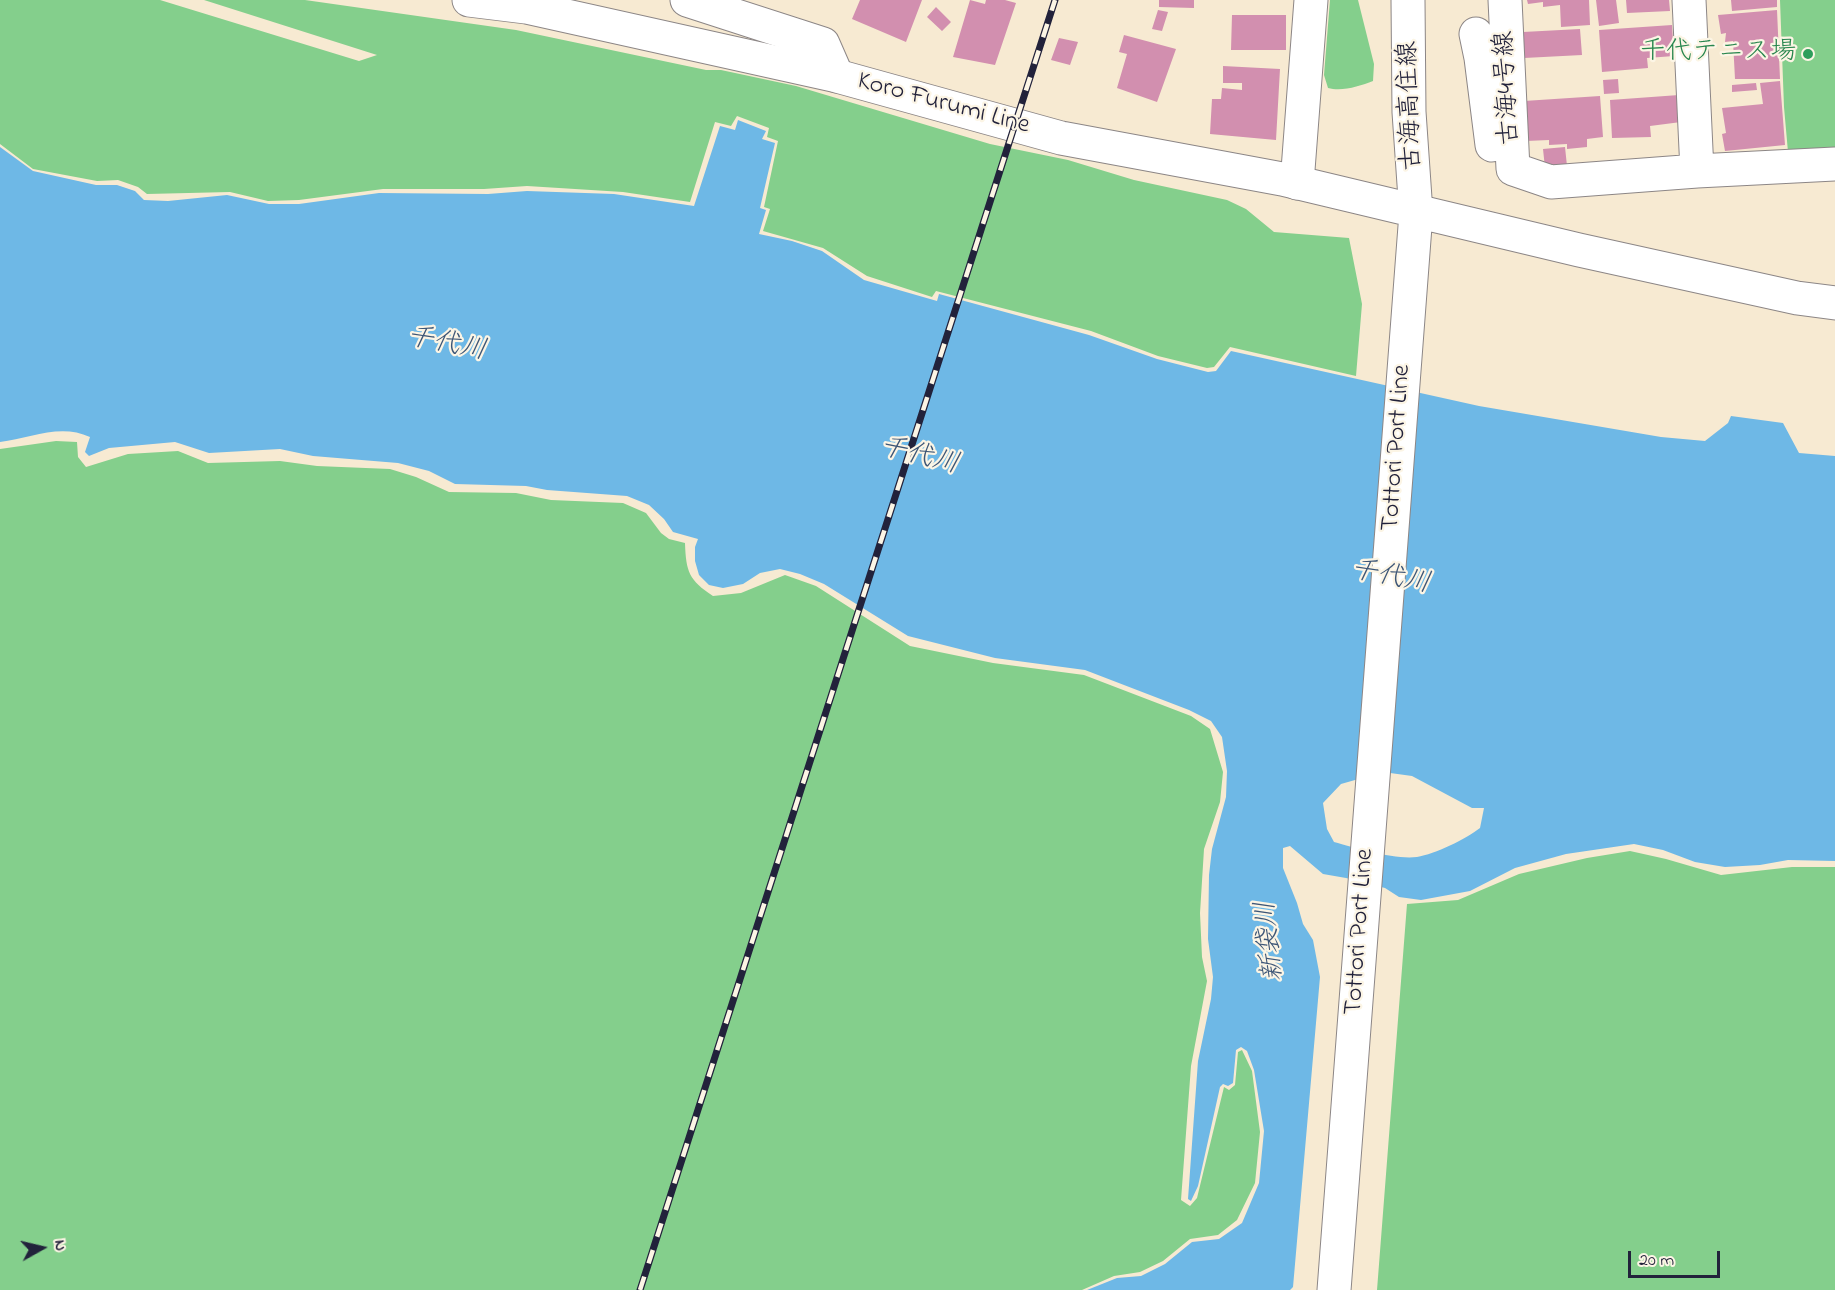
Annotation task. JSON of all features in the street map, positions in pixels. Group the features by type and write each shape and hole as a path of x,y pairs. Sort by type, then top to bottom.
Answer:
{"main road":[{"name":"Koro Furumi Line","path":"469,0 526,7 837,76 1061,138 1297,183 1415,227"},
{"path":"1297,183 1311,0"},
{"name":"古海高住線","path":"1408,0 1409,112 1415,227"},
{"name":"古海4号線","path":"1505,0 1513,169 1551,182 1835,164"},
{"path":"1689,0 1697,171"},
{"path":"704,2 823,44 837,76"},
{"path":"1476,34 1493,156 1513,169"},
{"path":"1415,227 1797,298 1835,303"},
{"name":"Tottori Port Line","path":"1334,1290 1415,227"},
{"path":"1797,298 1835,287"}],"green space":[{"path":"0,0 160,0 359,61 377,55 204,0 305,0 516,30 706,70 721,70 796,86 990,144 1068,160 1134,180 1227,200 1246,209 1274,232 1349,238 1362,304 1356,376 1230,347 1214,367 1207,368 1158,356 1091,331 936,291 932,297 867,276 823,248 763,231 770,209 764,207 778,141 767,137 769,128 737,116 731,126 715,122 690,202 623,192 527,186 484,189 383,189 299,200 268,201 230,192 147,194 138,187 118,180 97,181 33,169 0,144"},
{"path":"1330,0 1358,0 1374,64 1373,81 1345,89 1328,88 1324,75"},
{"name":"千代テニス場","path":"1780,0 1835,0 1835,148 1788,152"},
{"path":"56,441 77,442 78,457 86,467 128,454 178,451 208,463 280,461 317,466 390,469 416,477 449,492 516,493 551,500 623,503 646,513 661,533 669,539 685,543 686,561 690,574 713,596 741,593 785,575 816,586 910,646 993,663 1084,675 1191,716 1210,729 1223,772 1220,802 1204,849 1200,913 1202,957 1207,981 1191,1066 1181,1200 1190,1206 1197,1198 1224,1087 1229,1090 1235,1085 1238,1052 1242,1050 1252,1071 1260,1132 1255,1183 1237,1220 1218,1235 1190,1239 1163,1261 1140,1272 1114,1276 1082,1290 0,1290 0,449"},
{"path":"1630,851 1721,875 1792,867 1835,867 1835,1290 1377,1290 1407,904 1458,900 1519,874 1587,858"}],"water":[{"path":"738,120 766,131 762,139 775,143 760,208 766,210 759,234 792,241 822,251 864,280 937,301 939,294 1089,335 1157,359 1208,372 1216,371 1231,351 1479,406 1661,437 1705,441 1728,423 1731,416 1783,423 1799,453 1835,456 1835,861 1788,860 1760,865 1725,867 1695,862 1663,850 1634,844 1566,854 1515,868 1470,891 1421,900 1399,897 1385,888 1323,874 1290,846 1283,848 1283,868 1303,924 1313,940 1320,977 1293,1287 1290,1290 1087,1290 1117,1278 1141,1276 1165,1264 1192,1242 1219,1239 1242,1223 1259,1183 1264,1131 1254,1070 1247,1051 1241,1047 1236,1050 1233,1083 1228,1086 1223,1084 1220,1087 1198,1186 1191,1201 1188,1199 1198,1061 1211,999 1213,977 1208,939 1209,875 1212,849 1226,797 1227,771 1222,737 1211,721 1189,710 1085,670 995,658 908,636 824,584 800,574 780,569 760,573 743,584 723,588 709,585 699,575 695,561 695,547 698,539 673,532 664,519 649,505 627,496 547,490 526,486 455,484 429,471 398,463 313,456 280,449 209,453 175,442 109,448 89,456 85,452 90,437 68,431 0,442 0,147 33,171 96,185 117,185 135,191 144,200 168,201 227,195 269,204 299,204 379,193 488,194 527,191 614,194 694,206 720,126 735,130","holes":["1383,772 1412,776 1472,808 1484,808 1480,828 1450,846 1417,857 1387,855 1334,842 1327,829 1323,803 1341,784"]}],"building":[{"path":"860,0 922,0 906,42 852,19"},
{"path":"970,0 985,4 986,0 1005,0 1016,3 995,65 953,57"},
{"path":"1159,0 1194,0 1194,8 1159,7"},
{"path":"1527,0 1589,0 1590,25 1561,27 1560,5 1543,7 1543,2 1528,4"},
{"path":"1596,0 1616,0 1619,23 1599,26"},
{"path":"1626,0 1669,0 1670,11 1627,13"},
{"path":"1731,0 1777,0 1777,7 1732,11"},
{"path":"936,7 951,22 942,31 927,17"},
{"path":"1158,10 1168,12 1162,31 1152,29"},
{"path":"1777,10 1780,79 1735,79 1733,41 1725,42 1726,33 1721,34 1718,15"},
{"path":"1232,15 1286,15 1286,50 1231,50"},
{"path":"1672,25 1674,56 1647,58 1648,68 1602,72 1599,30"},
{"path":"1580,29 1582,55 1524,58 1523,32"},
{"path":"1124,35 1176,49 1157,102 1117,88 1127,54 1119,52"},
{"path":"1059,38 1078,42 1070,65 1051,60"},
{"path":"1223,66 1280,69 1276,140 1210,134 1212,99 1221,99 1222,88 1242,90 1242,83 1223,83"},
{"path":"1618,79 1619,93 1604,94 1603,80"},
{"path":"1780,81 1785,145 1725,151 1722,134 1726,133 1722,108 1763,104 1760,83"},
{"path":"1756,83 1757,90 1732,92 1732,85"},
{"path":"1679,95 1681,122 1650,126 1651,137 1612,138 1610,100"},
{"path":"1600,96 1603,137 1587,139 1587,147 1567,149 1567,144 1549,145 1549,140 1526,141 1524,101"},
{"path":"1565,147 1567,166 1545,168 1543,149"}],"railway":[{"path":"640,1290 1055,0"}],"place":[{"name":"千代テニス場","path":"1808,54"}],"water label":[{"name":"千代川","path":"446,346"},
{"name":"千代川","path":"919,458"},
{"name":"千代川","path":"1390,579"},
{"name":"新袋川","path":"1272,941"}]}
